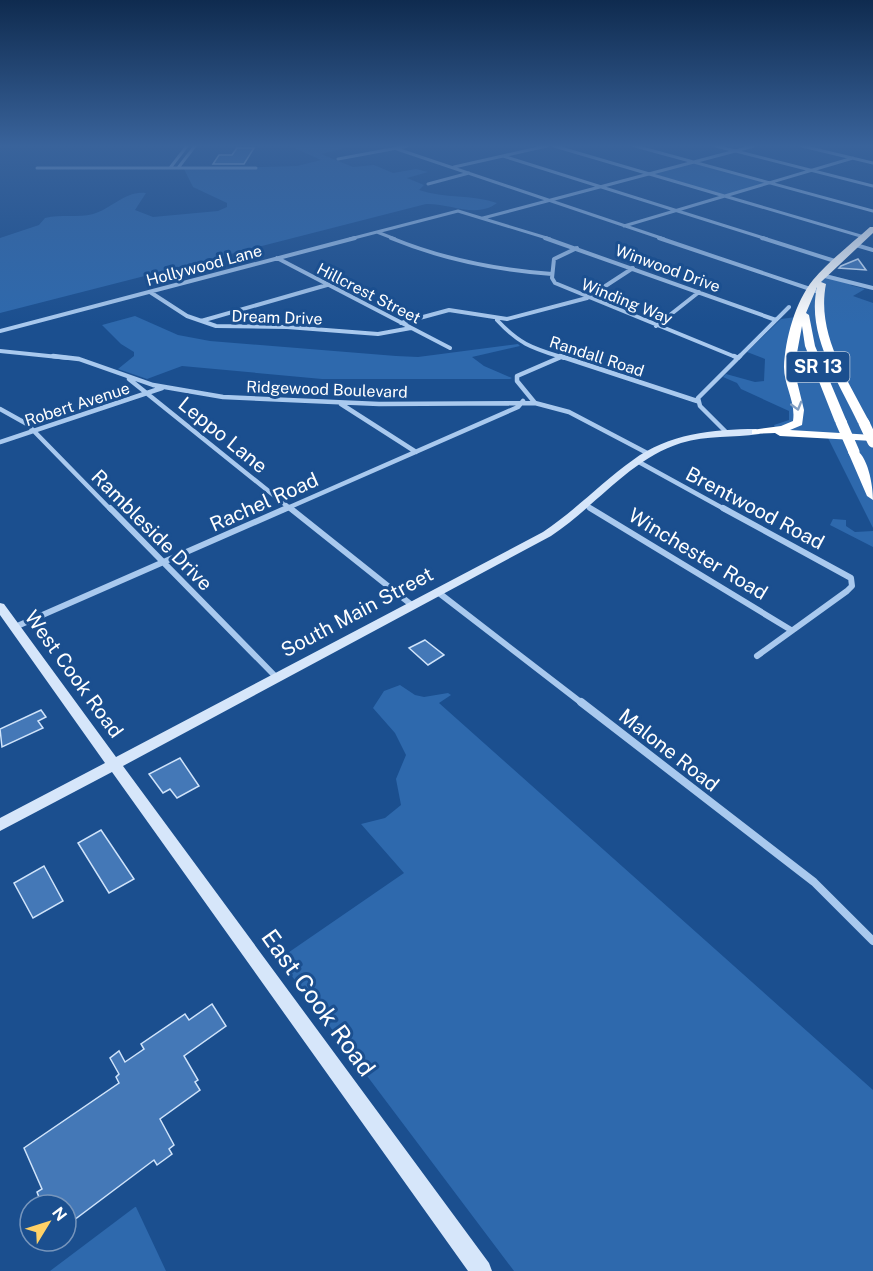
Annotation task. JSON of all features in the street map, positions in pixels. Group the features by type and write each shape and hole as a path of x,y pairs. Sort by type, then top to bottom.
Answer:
{"highway":[{"name":"SR 13","path":"873,228 825,276 804,309 808,340 873,496"},
{"name":"SR 13","path":"815,291 820,323 873,440"},
{"path":"756,432 789,428 800,420 791,387 789,365 804,309"},
{"path":"756,432 873,440"}],"street":[{"path":"483,218 530,205"},
{"path":"564,205 815,291"},
{"path":"660,205 838,262"},
{"path":"623,226 691,205"},
{"path":"756,205 864,237"},
{"path":"852,205 873,211"},
{"name":"Hollywood Lane","path":"0,331 458,211 483,218"},
{"name":"Winwood Drive","path":"483,218 577,248 776,320"},
{"path":"376,232 418,250 473,264 507,271 552,274"},
{"path":"856,245 873,250"},
{"name":"Winding Way","path":"577,248 556,257 552,274 555,283 586,298 738,358"},
{"name":"Hillcrest Street","path":"277,258 450,348"},
{"path":"401,323 445,310 467,312 497,320 586,298 633,268"},
{"path":"825,276 873,288"},
{"path":"200,321 328,285"},
{"name":"Dream Drive","path":"150,292 200,321 222,327 287,327 373,333 411,328"},
{"path":"656,326 699,292"},
{"path":"726,432 697,401 789,307"},
{"name":"Randall Road","path":"497,320 518,340 561,357 697,401"},
{"name":"Ridgewood Boulevard","path":"0,351 79,359 126,377 162,387 222,397 339,403 422,404 523,401 569,412 649,454"},
{"path":"535,403 517,381 517,376 561,357"},
{"name":"Leppo Lane","path":"126,377 413,606"},
{"name":"Robert Avenue","path":"0,442 147,394 162,387"},
{"name":"Rachel Road","path":"15,627 518,407 523,401"},
{"path":"339,403 416,452"},
{"name":"Rambleside Drive","path":"0,409 17,416 34,431 278,679"},
{"name":"South Main Street","path":"0,825 547,534 587,506 637,461 649,454 683,440 726,432 756,432"},
{"name":"Brentwood Road","path":"637,461 839,569 851,579 852,586 791,630"},
{"name":"Winchester Road","path":"587,506 791,630"},
{"name":"Malone Road","path":"439,592 801,872 873,941"},
{"name":"West Cook Road","path":"0,607 116,764"},
{"path":"757,656 791,630"},
{"name":"East Cook Road","path":"116,764 481,1271"}],"shaded area":[{"path":"111,205 138,205 135,210 153,217 218,211 227,207 421,205 0,313 0,238 39,225 45,218 93,214"},
{"path":"442,205 493,205 480,210"},
{"path":"823,273 855,282 850,285 865,289 853,296 873,303 873,528 828,438 778,435 774,425 789,420 789,411 741,389 737,383 723,377 726,374 755,382 764,381 765,359 747,352 781,319 796,317"},
{"path":"135,316 178,335 210,341 396,356 418,357 518,344 520,346 472,357 484,366 512,378 510,379 322,379 182,366 147,379 118,369 134,356 134,352 121,344 102,325"},
{"path":"833,519 846,520 846,526 855,532 873,531 873,547 830,525"},
{"path":"400,685 415,695 424,697 448,693 451,695 439,703 873,1090 873,1271 514,1271 279,959 404,873 361,824 385,818 401,805 396,779 406,755 395,733 373,708 384,691"},
{"path":"135,1207 166,1271 50,1271 74,1253 78,1253 78,1250"}],"building":[{"path":"858,259 866,270 839,268 841,266"},
{"path":"425,640 444,655 428,665 409,648"},
{"path":"41,710 46,717 38,721 43,728 2,747 0,729"},
{"path":"180,758 199,786 177,798 170,789 163,793 149,774"},
{"path":"101,830 134,879 109,893 78,843"},
{"path":"44,866 63,901 33,918 14,883"},
{"path":"212,1004 226,1026 184,1056 198,1080 195,1082 200,1090 160,1119 174,1145 169,1149 172,1154 157,1165 154,1160 78,1217 78,1193 37,1193 42,1189 24,1148 119,1083 116,1077 119,1074 110,1058 119,1051 125,1062 144,1049 141,1044 185,1014 189,1020"}]}
